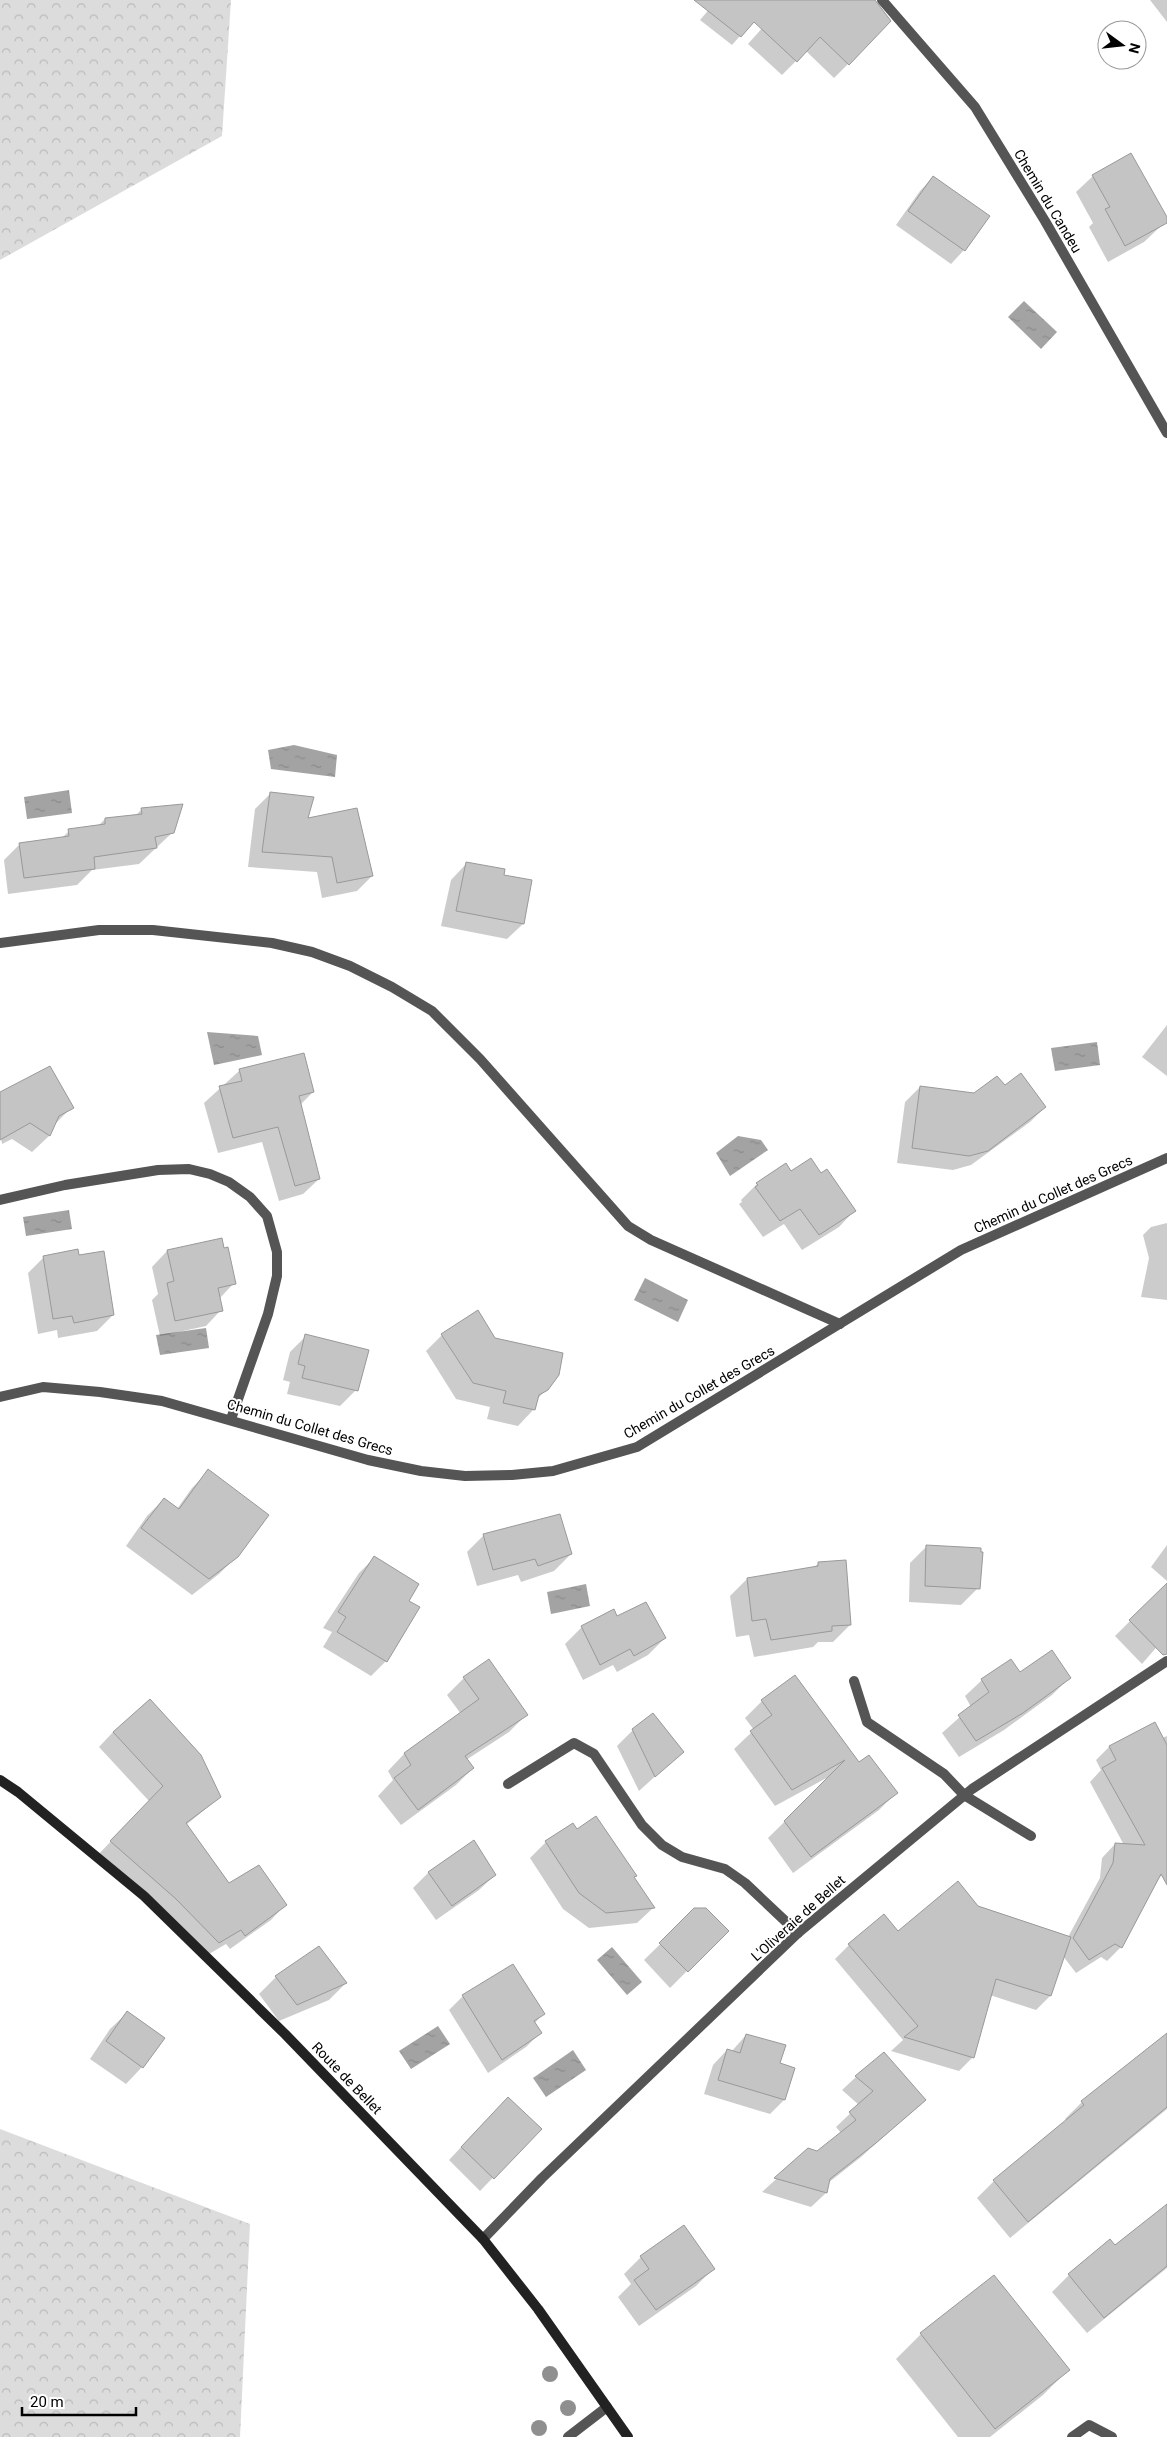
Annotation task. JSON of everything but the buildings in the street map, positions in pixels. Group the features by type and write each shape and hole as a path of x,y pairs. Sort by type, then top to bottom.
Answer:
{"main road":[{"name":"Route de Bellet","path":"0,1780 18,1792 144,1896 285,2034 483,2239 538,2309 628,2437"}],"street":[{"name":"Chemin du Candeu","path":"882,0 975,107 1045,221 1167,433"},
{"path":"0,943 99,930 153,930 272,943 312,952 350,966 392,987 432,1011 480,1059 628,1226 651,1240 840,1324"},
{"name":"Chemin du Collet des Grecs","path":"0,1397 43,1387 162,1400 368,1460 421,1471 466,1476 512,1475 553,1471 637,1447 961,1250 1167,1158"},
{"path":"0,1200 64,1186 166,1170 189,1169 210,1174 229,1182 250,1197 267,1216 277,1252 277,1276 268,1314 231,1419"},
{"name":"L'Oliveraie de Bellet","path":"483,2239 542,2178 798,1933 964,1795 1167,1661"},
{"path":"854,1681 867,1722 944,1774 964,1795 1032,1836"},
{"path":"508,1784 574,1743 594,1754 642,1825 662,1845 682,1857 725,1869 745,1883 798,1933"},
{"path":"568,2437 607,2407"},
{"path":"1072,2437 1089,2425 1112,2437"}],"green space":[{"path":"0,0 231,0 222,136 0,260"},
{"path":"0,2129 250,2224 240,2437 0,2437"}],"water":[{"path":"1024,301 1057,332 1041,349 1008,317"},
{"path":"294,745 337,755 335,777 271,769 268,750"},
{"path":"69,790 72,813 27,819 24,797"},
{"path":"207,1032 258,1036 262,1055 214,1065"},
{"path":"1097,1042 1100,1065 1055,1071 1051,1048"},
{"path":"738,1136 761,1140 768,1150 730,1176 716,1153"},
{"path":"69,1210 72,1229 26,1236 23,1217"},
{"path":"645,1278 688,1300 678,1322 634,1300"},
{"path":"206,1328 209,1348 160,1355 156,1335"},
{"path":"586,1584 590,1606 551,1614 547,1592"},
{"path":"612,1947 642,1982 627,1995 597,1960"},
{"path":"438,2026 450,2044 411,2069 399,2051"},
{"path":"573,2050 586,2070 546,2097 533,2078"}]}
